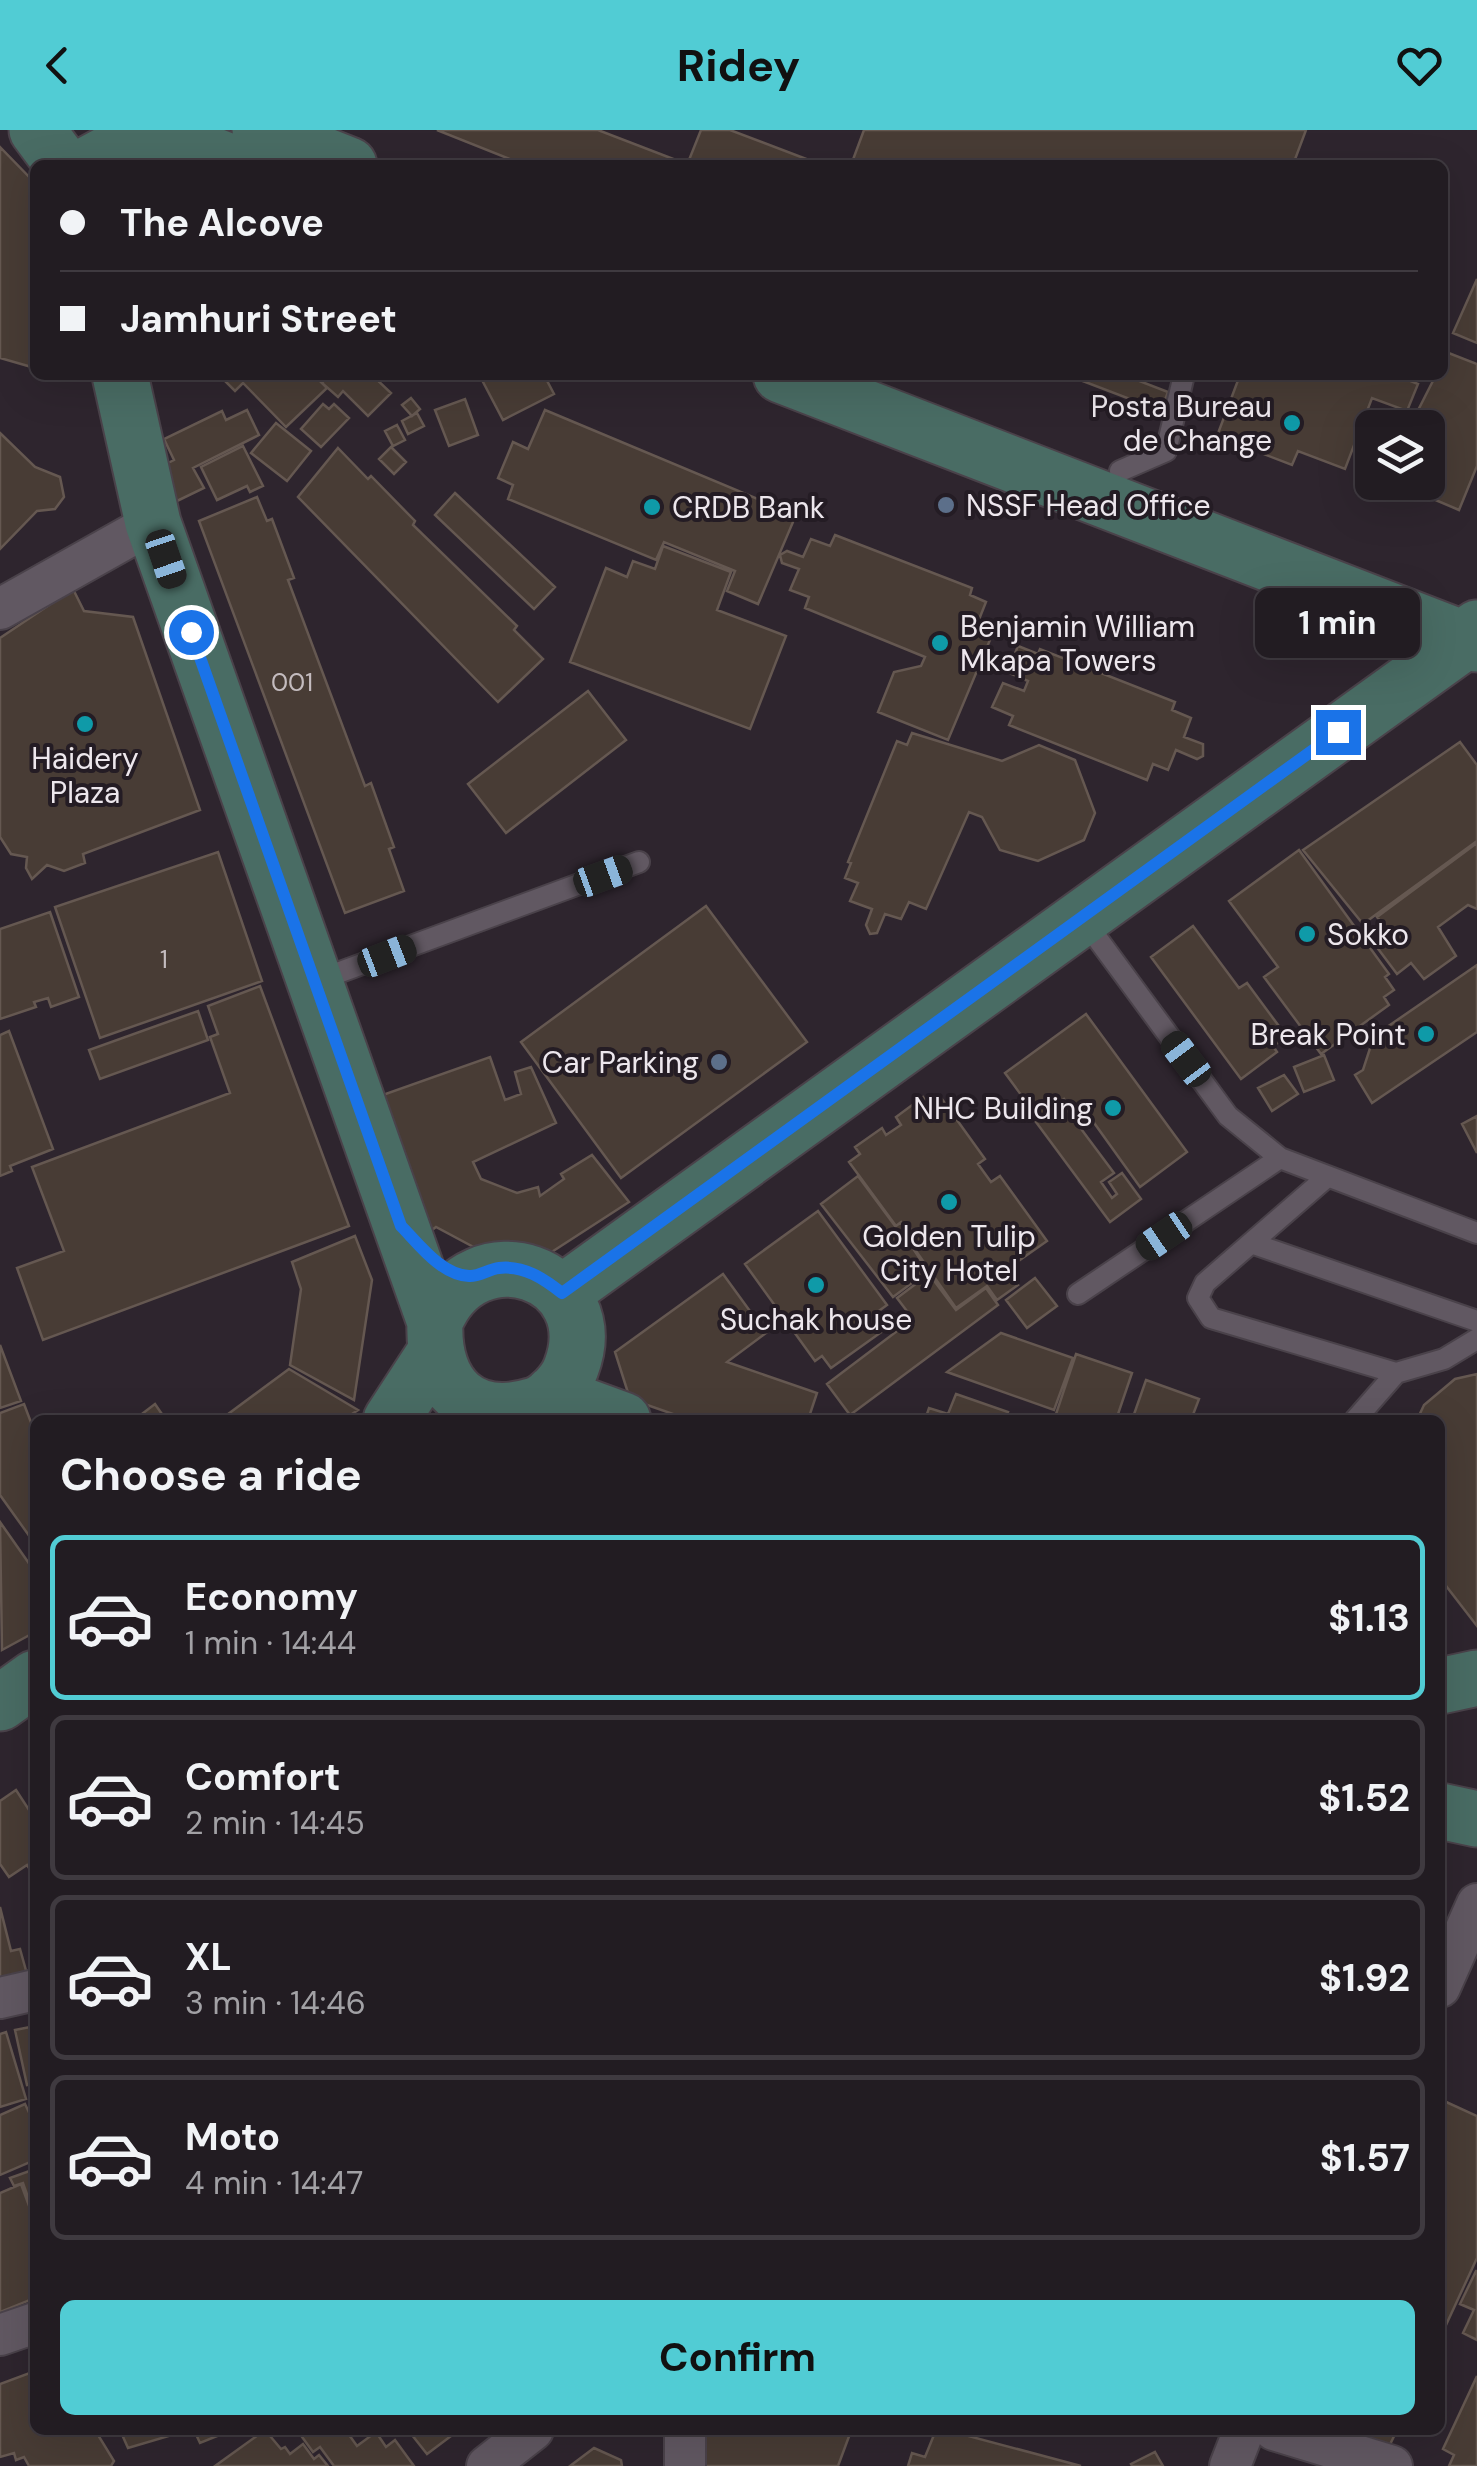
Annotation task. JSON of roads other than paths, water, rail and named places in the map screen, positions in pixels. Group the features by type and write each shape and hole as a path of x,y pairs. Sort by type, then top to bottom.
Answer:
{"street":[{"path":"38,130 59,160"},
{"path":"260,130 348,152"},
{"path":"96,160 158,134 225,160"},
{"path":"121,380 152,523 401,1226 452,1386 511,1412 544,1402 568,1378 578,1350 576,1320 562,1293 535,1273 502,1267 469,1276 443,1303 452,1386"},
{"path":"795,380 1474,631"},
{"path":"891,380 1120,471 1474,631"},
{"path":"0,610 152,523"},
{"path":"562,1293 1474,631"},
{"path":"401,1226 438,1262 469,1276"},
{"path":"400,1415 452,1386"},
{"path":"552,1394 609,1415"},
{"path":"1445,1685 1477,1678"},
{"path":"0,1703 30,1682"},
{"path":"0,1732 30,1711"},
{"path":"1445,1812 1477,1819"},
{"path":"1457,1969 1477,1904"},
{"path":"0,1998 30,1991"},
{"path":"0,2335 30,2324"},
{"path":"487,2466 527,2435"},
{"path":"685,2435 685,2466"},
{"path":"1230,2466 1242,2435"},
{"path":"1282,2435 1311,2454 1392,2466"}],"lane":[{"path":"1120,471 1166,451 1183,380"},
{"path":"314,982 639,862"},
{"path":"1082,918 1228,1116 1280,1158 1477,1233"},
{"path":"1078,1294 1280,1158"},
{"path":"1327,1177 1205,1283 1198,1298 1211,1318 1396,1373"},
{"path":"1251,1242 1477,1321"},
{"path":"1359,1415 1396,1373 1444,1359 1477,1339"}],"place":[{"name":"Posta Bureau de Change","path":"1292,423"},
{"name":"NSSF Head Office","path":"946,505"},
{"name":"CRDB Bank","path":"652,507"},
{"name":"Benjamin William Mkapa Towers","path":"940,643"},
{"name":"Haidery Plaza","path":"85,724"},
{"name":"Sokko","path":"1307,934"},
{"name":"Break Point","path":"1426,1034"},
{"name":"Car Parking","path":"719,1062"},
{"name":"NHC Building","path":"1113,1108"},
{"name":"Golden Tulip City Hotel","path":"949,1202"},
{"name":"Suchak house","path":"816,1285"}]}
